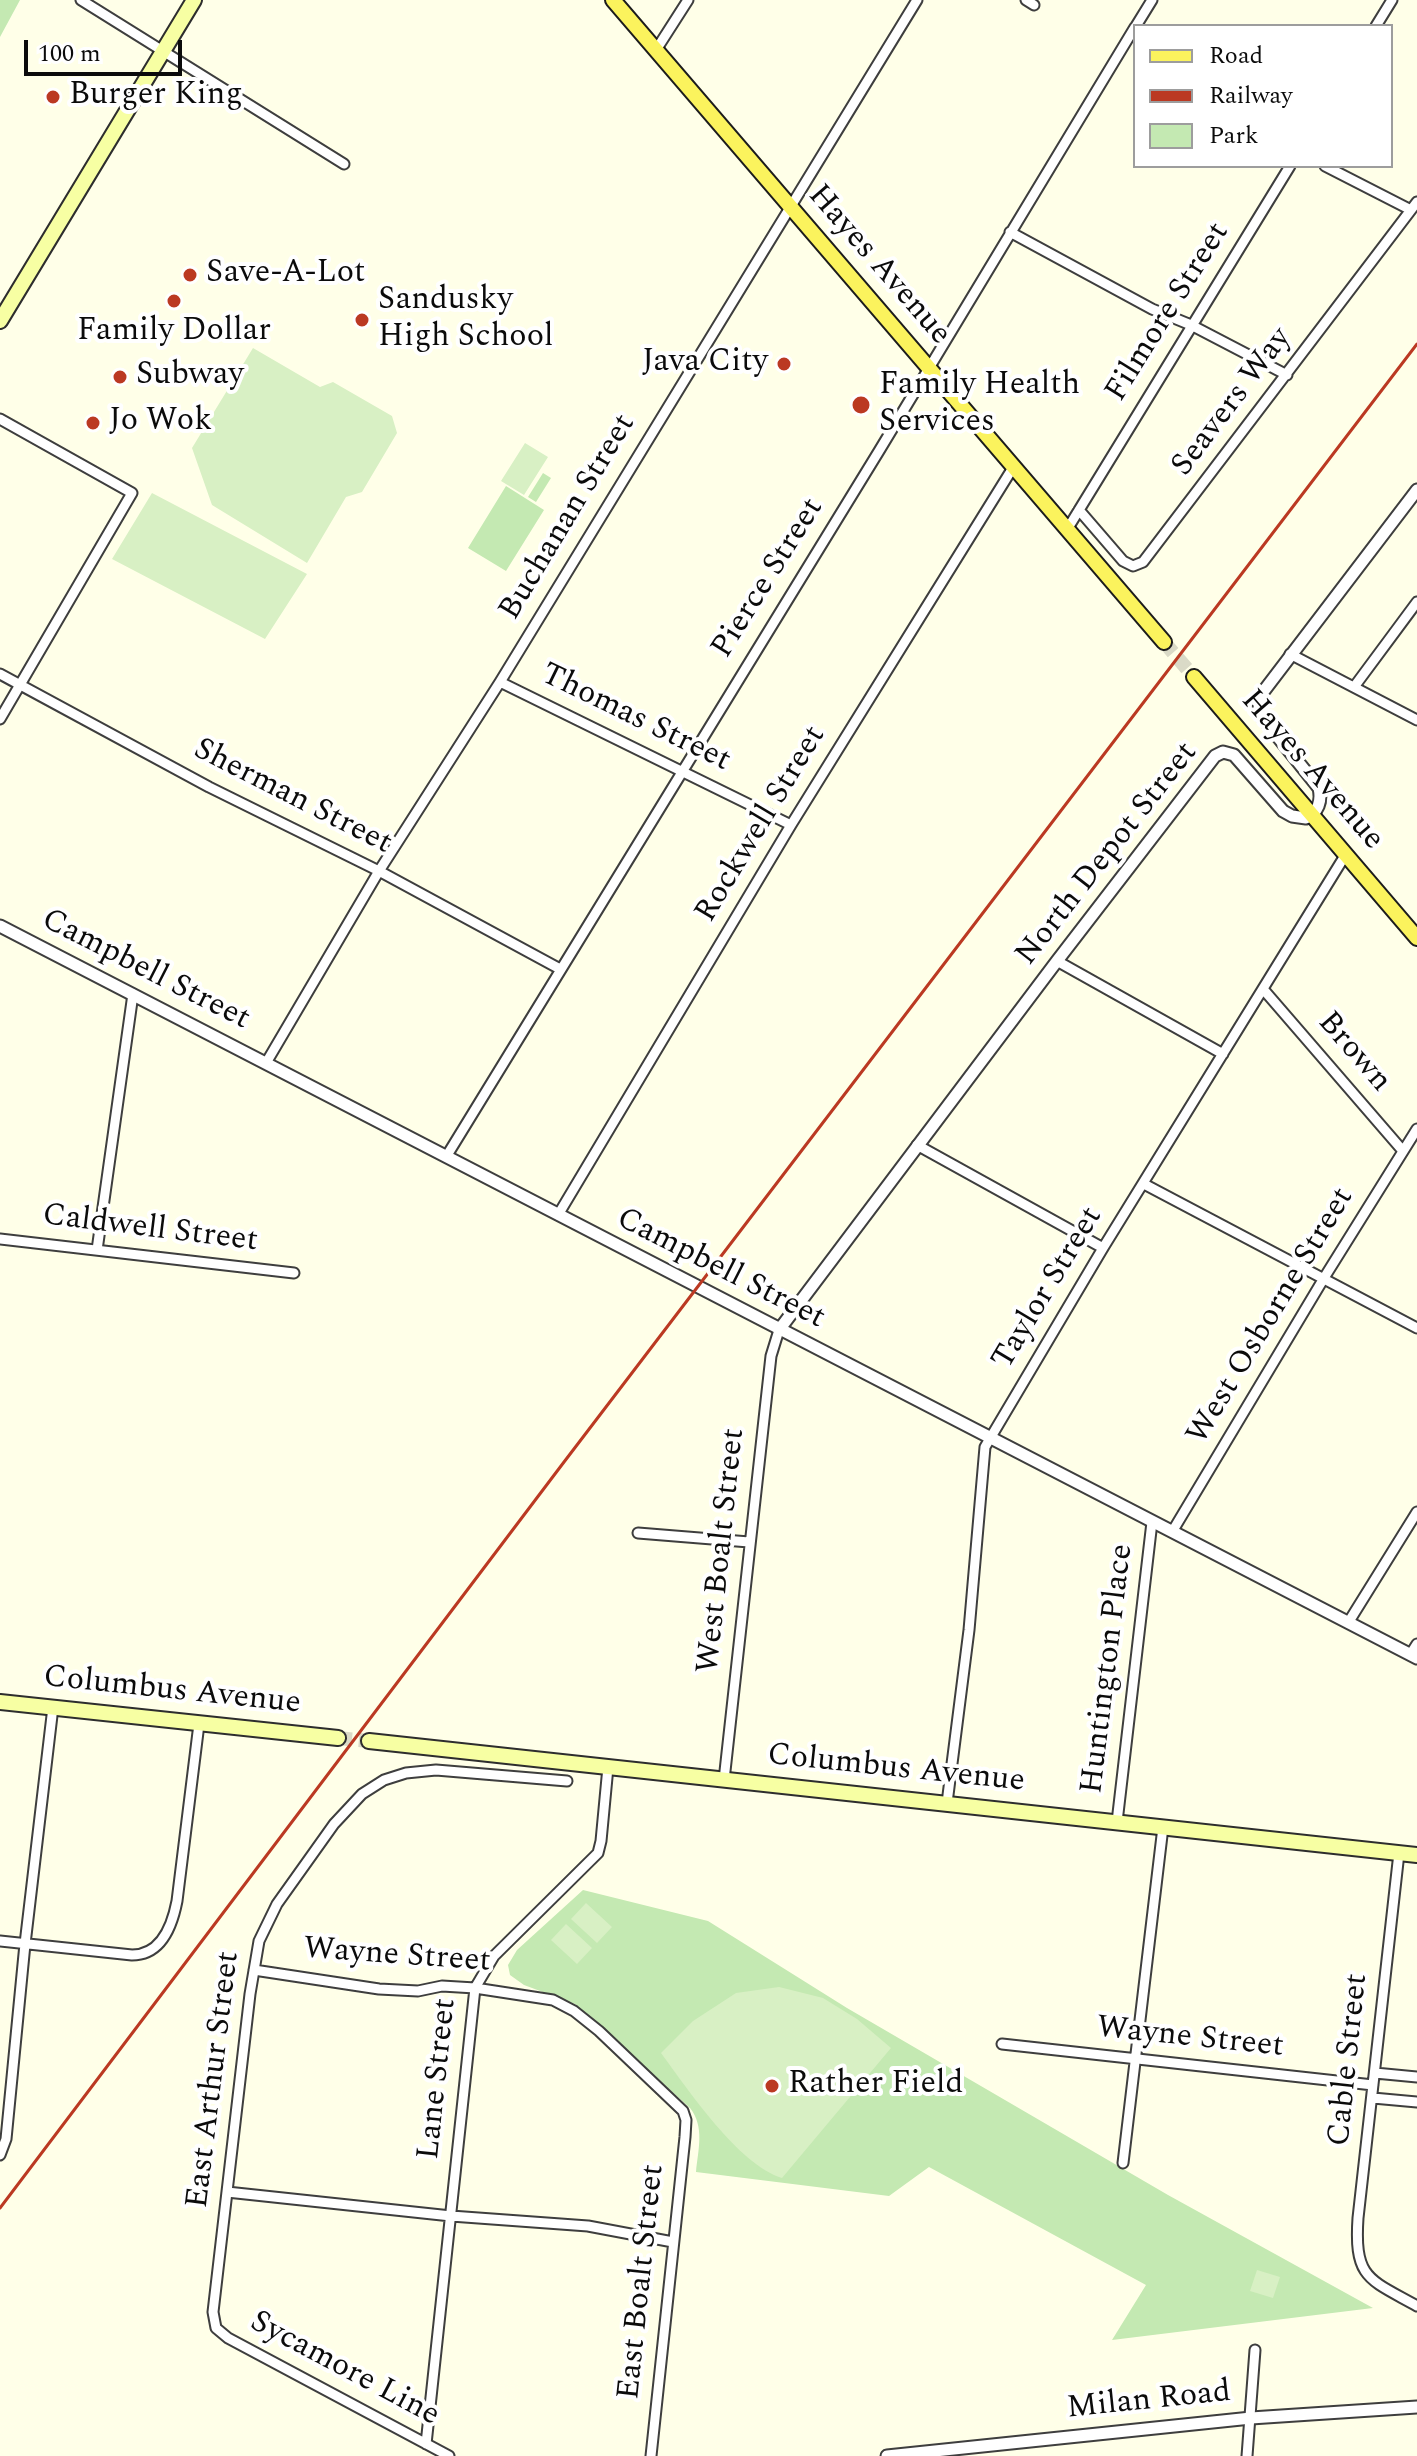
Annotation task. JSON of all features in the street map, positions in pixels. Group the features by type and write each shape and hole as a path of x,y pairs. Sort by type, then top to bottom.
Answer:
{"main road":[{"path":"0,321 194,0"},
{"name":"Hayes Avenue","path":"613,0 1164,642"},
{"name":"Hayes Avenue","path":"1194,677 1417,938"},
{"name":"Columbus Avenue","path":"0,1702 338,1738"},
{"name":"Columbus Avenue","path":"369,1741 1417,1855"}],"street":[{"path":"81,0 344,164"},
{"path":"656,50 688,0"},
{"name":"Buchanan Street","path":"266,1063 379,871 500,682 917,0"},
{"name":"Pierce Street","path":"1136,24 1152,0"},
{"path":"1377,24 1392,0"},
{"name":"Pierce Street","path":"446,1157 1133,29"},
{"name":"Filmore Street","path":"1068,528 1289,168"},
{"path":"1329,168 1414,206"},
{"name":"Seavers Way","path":"1079,510 1123,561 1133,566 1143,562 1414,206"},
{"path":"1010,232 1152,309 1191,325 1287,375"},
{"path":"0,419 132,493 0,719"},
{"name":"Rockwell Street","path":"558,1215 791,825 1014,466"},
{"path":"1313,814 1320,802 1319,788 1262,717 1259,709 1261,692 1417,490"},
{"path":"1354,687 1417,602"},
{"path":"1290,654 1417,720"},
{"name":"Sherman Street","path":"0,674 209,787 379,871 560,969"},
{"name":"Thomas Street","path":"500,682 791,825"},
{"name":"North Depot Street","path":"779,1330 1057,961 1219,753 1231,752 1237,757 1288,814 1301,818 1313,814"},
{"name":"Taylor Street","path":"947,1803 969,1630 985,1447 1103,1248 1346,854"},
{"name":"Campbell Street","path":"0,926 1414,1657"},
{"path":"1057,961 1223,1054"},
{"name":"Brown","path":"1263,989 1403,1151"},
{"path":"97,1250 133,994"},
{"name":"West Osborne Street","path":"1172,1532 1417,1129"},
{"path":"917,1145 1103,1248"},
{"path":"1144,1184 1417,1328"},
{"name":"Caldwell Street","path":"0,1239 294,1273"},
{"name":"West Boalt Street","path":"724,1780 771,1356 779,1330"},
{"path":"1348,1623 1417,1512"},
{"name":"Huntington Place","path":"1117,1822 1152,1522"},
{"path":"638,1533 749,1542"},
{"path":"1414,1657 1417,1644"},
{"path":"0,2155 6,2139 53,1707"},
{"path":"0,1941 132,1955 146,1954 157,1947 172,1920 177,1901 199,1724"},
{"name":"Lane Street","path":"426,2444 475,1988 494,1956 598,1853 608,1767"},
{"name":"East Arthur Street","path":"216,2328 213,2312 254,1970 263,1931 285,1892 334,1824 362,1794 378,1783 406,1773 431,1770 567,1781"},
{"path":"1123,2163 1163,1827"},
{"name":"Cable Street","path":"1399,1853 1357,2232 1358,2257 1363,2271 1370,2279 1417,2306"},
{"name":"Wayne Street","path":"254,1970 379,1989 418,1991 442,1986 541,1997 567,2007 599,2031 685,2114"},
{"name":"Wayne Street","path":"1002,2044 1373,2085"},
{"path":"1375,2073 1417,2077"},
{"path":"1373,2098 1417,2102"},
{"name":"East Boalt Street","path":"651,2456 685,2114"},
{"path":"227,2192 451,2216 588,2226 673,2242"},
{"name":"Sycamore Line","path":"216,2328 228,2338 449,2456"},
{"path":"1247,2456 1255,2350"},
{"name":"Milan Road","path":"887,2456 1251,2418 1417,2407"}],"green space":[{"path":"0,0 20,0 0,37"},
{"path":"253,348 320,387 333,382 392,416 397,433 362,492 346,497 307,563 212,505 192,448"},
{"path":"525,443 548,457 524,495 501,481"},
{"path":"543,473 551,478 536,502 528,497"},
{"path":"506,486 544,510 506,571 468,548"},
{"path":"152,493 307,574 265,639 112,559"},
{"path":"583,1890 708,1921 847,2008 1168,2195 1373,2308 1112,2340 1146,2285 929,2167 889,2196 696,2172 699,2131 690,2108 575,2004 524,1985 510,1975 508,1965 517,1950"},
{"path":"586,1903 612,1927 597,1943 571,1919"},
{"path":"566,1924 592,1948 577,1964 551,1940"},
{"name":"Rather Field","path":"779,1987 823,1998 857,2019 891,2048 782,2178 748,2158 732,2142 700,2106 661,2053 693,2021 736,1993"},
{"path":"1257,2270 1280,2277 1273,2298 1250,2291"}],"tunnel":[{"path":"1164,642 1194,677"},
{"path":"338,1738 369,1741"}],"railway":[{"path":"0,2208 564,1462 1417,344"}],"place":[{"name":"Burger King","path":"53,97"},
{"name":"Save-A-Lot","path":"190,275"},
{"name":"Family Dollar","path":"174,301"},
{"name":"Sandusky High School","path":"362,320"},
{"name":"Java City","path":"784,364"},
{"name":"Subway","path":"120,377"},
{"name":"Family Health Services","path":"861,405"},
{"name":"Jo Wok","path":"93,423"},
{"name":"Rather Field","path":"772,2086"}]}
